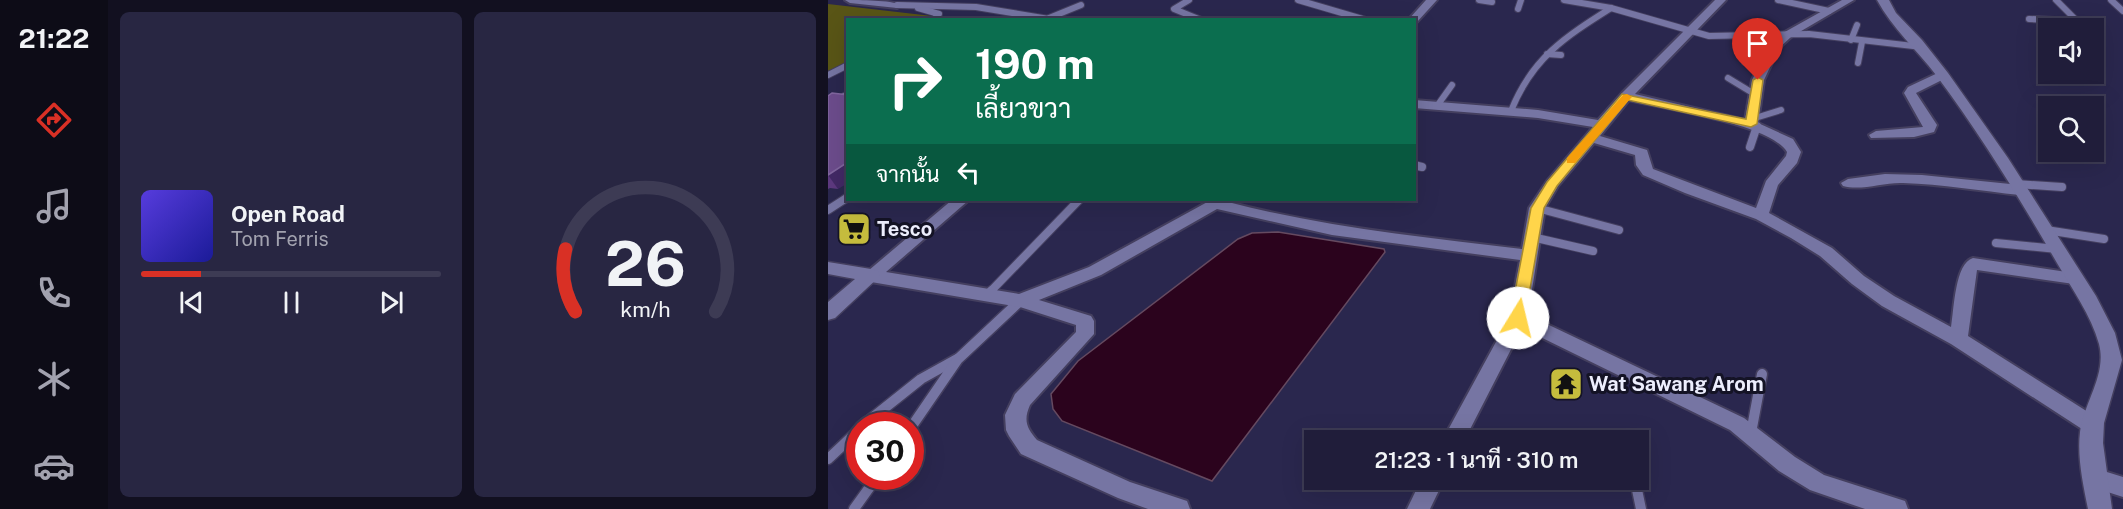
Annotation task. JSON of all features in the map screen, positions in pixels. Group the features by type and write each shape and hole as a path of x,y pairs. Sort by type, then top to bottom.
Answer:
{"street":[{"path":"856,0 897,5"},
{"path":"1415,18 1432,0"},
{"path":"1459,430 1518,318 1537,208 1552,184 1626,96 1689,29 1721,0"},
{"path":"1753,123 1756,95 1764,65 1774,46 1787,35 1849,0"},
{"path":"1883,0 1894,20 1922,47 1973,116 2046,230 2097,317 2112,355 2101,402 2092,425 2094,478 2100,509"},
{"path":"1875,135 1929,129 1930,125 1910,93 1942,75"},
{"path":"1626,96 1753,123 1790,142 1794,151 1792,162 1773,182 1761,215"},
{"path":"1416,104 1510,111 1596,131 1642,153 1643,165 1648,172 1690,190 1761,215 1826,252 1858,280 1888,301 1958,339 2092,425"},
{"path":"1848,183 1866,184 1879,179 1919,179 2018,187"},
{"path":"828,313 960,201"},
{"path":"1020,301 1095,272 1219,202 1266,218 1331,231 1529,246"},
{"path":"1958,339 1969,268 1973,264 2074,278"},
{"path":"828,268 989,294 1085,321 1086,334 1022,400 1015,415 1016,429 1029,447 1126,491 1179,509"},
{"path":"1518,318 1726,419 1787,464 1818,483 1897,509"},
{"path":"2094,478 2123,487"},
{"path":"1418,509 1428,490"}],"lane":[{"path":"957,5 965,0"},
{"path":"1189,0 1174,9 1196,18"},
{"path":"1298,0 1359,18"},
{"path":"1479,0 1492,2"},
{"path":"1518,9 1521,0"},
{"path":"1564,0 1611,8 1709,36 1809,33 1862,42 1922,47"},
{"path":"1778,0 1829,11"},
{"path":"2056,0 2074,18"},
{"path":"2111,0 2123,11"},
{"path":"897,5 935,3 1048,18 1081,5"},
{"path":"897,5 935,11 939,14 935,18"},
{"path":"1510,111 1525,78 1536,63 1573,32 1611,8"},
{"path":"2029,19 2038,19"},
{"path":"1851,40 1857,25"},
{"path":"1858,63 1862,42"},
{"path":"1546,54 1561,55"},
{"path":"1745,62 1764,65"},
{"path":"828,75 846,66"},
{"path":"1728,78 1737,82 1745,92 1756,95"},
{"path":"1437,106 1452,85"},
{"path":"828,105 846,95"},
{"path":"1750,147 1753,123 1781,110"},
{"path":"2018,187 2062,187"},
{"path":"828,210 846,198"},
{"path":"989,294 1078,201"},
{"path":"1537,208 1619,230"},
{"path":"2046,230 2104,239"},
{"path":"1996,243 2057,249"},
{"path":"1529,246 1593,251"},
{"path":"922,412 958,359 1020,301"},
{"path":"880,412 921,379 958,359"},
{"path":"1750,435 1762,374"},
{"path":"828,459 846,442"},
{"path":"854,509 868,490"},
{"path":"1637,490 1641,509"}],"shaded area":[{"path":"828,4 932,16 929,18 846,18 846,63 828,73"},
{"path":"1278,232 1384,249 1385,252 1212,481 1062,421 1053,409 1051,394 1078,361 1238,239 1252,233"}],"building":[{"path":"832,93 846,95 846,163 828,175 828,96"}],"slow traffic":[{"path":"1571,161 1627,97"}],"place":[{"name":"Tesco","path":"854,229"},
{"name":"Wat Sawang Arom","path":"1566,384"}],"route":[{"path":"1518,318 1537,208 1552,184 1626,96 1751,124 1758,80"}]}
